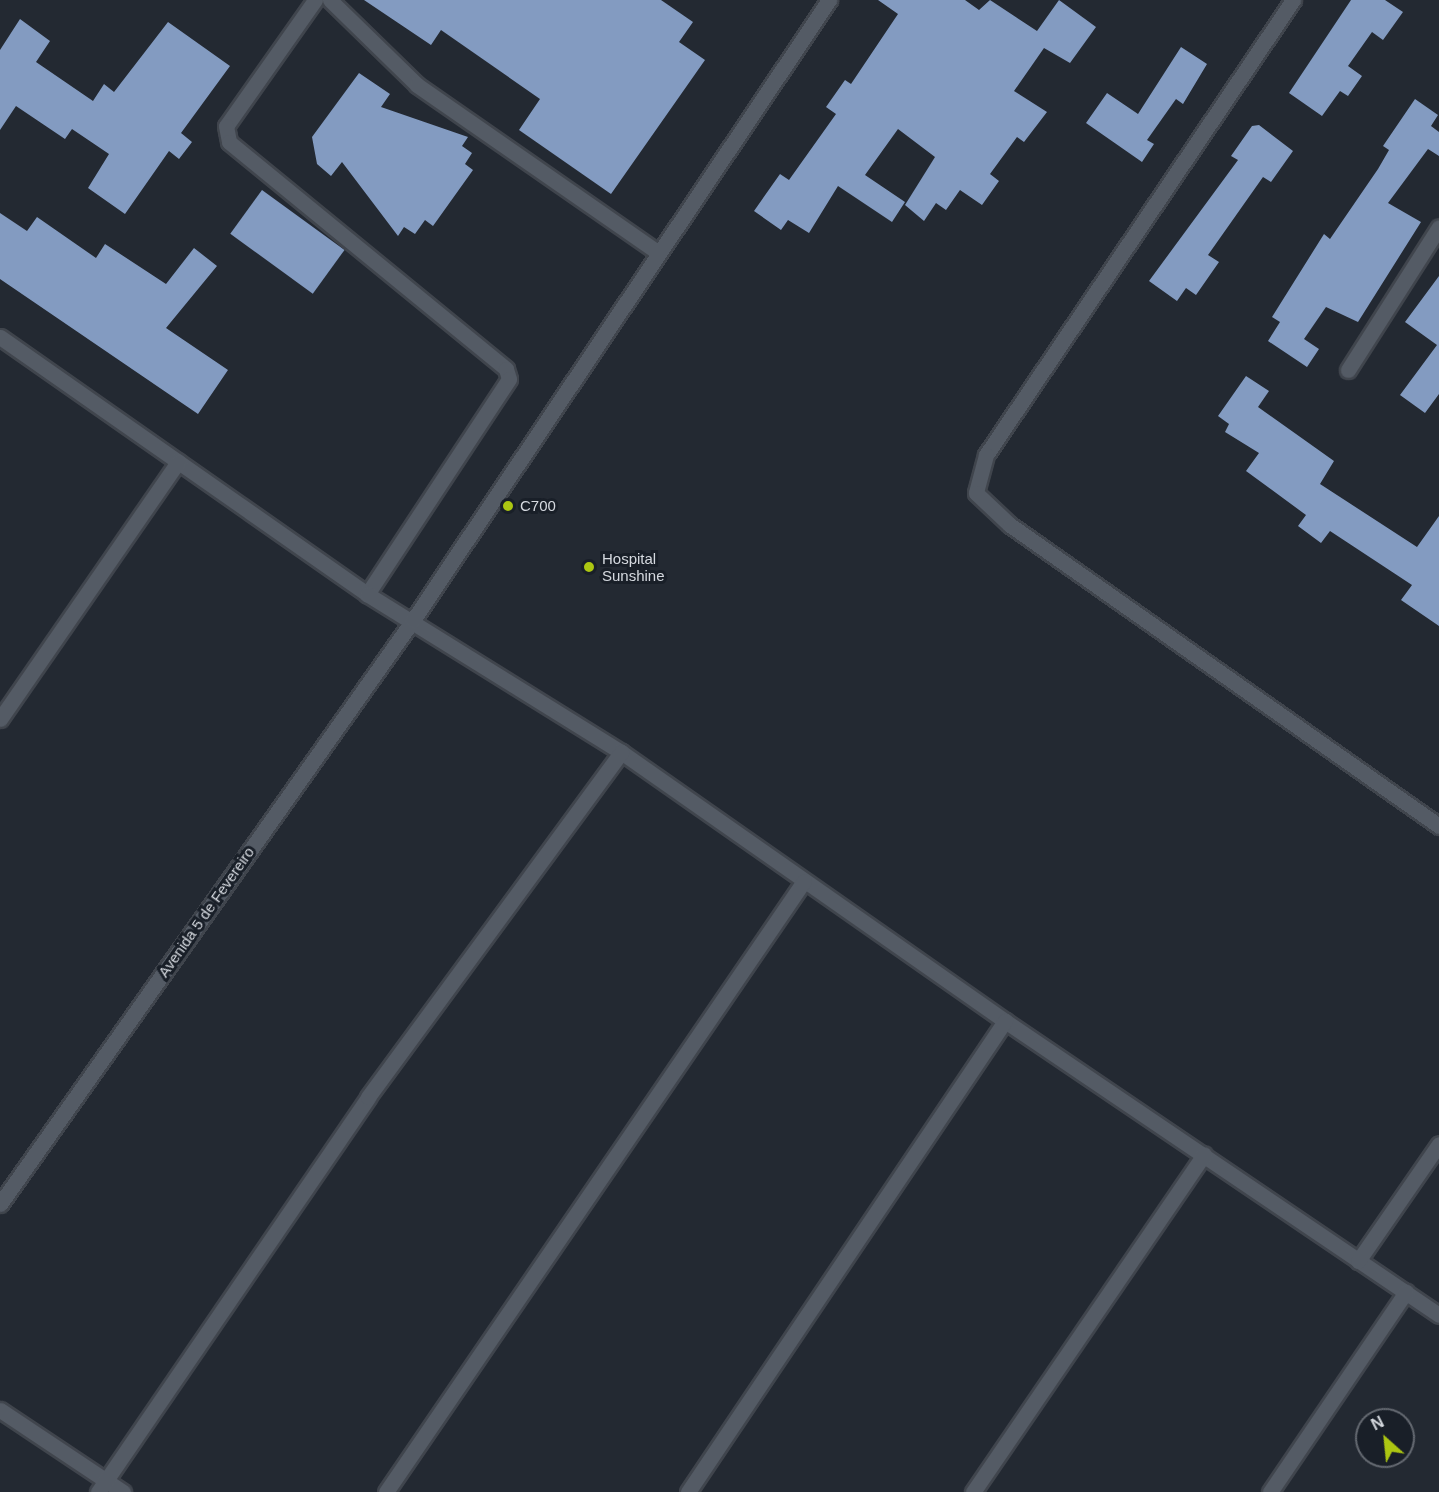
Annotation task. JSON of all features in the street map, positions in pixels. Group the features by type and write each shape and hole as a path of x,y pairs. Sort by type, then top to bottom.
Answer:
{"street":[{"path":"315,0 226,126 229,142 506,369 509,379 367,594"},
{"path":"330,0 417,85 657,252"},
{"name":"Avenida 5 de Fevereiro","path":"0,1204 413,620 657,252 829,0"},
{"path":"1293,0 986,455 976,493 1010,525 1439,826"},
{"path":"1348,370 1439,227"},
{"path":"0,337 367,594 413,620 621,752 1005,1022 1439,1315"},
{"path":"0,720 178,462"},
{"path":"102,1486 368,1096 621,752"},
{"path":"386,1492 804,881"},
{"path":"688,1492 1005,1022"},
{"path":"1358,1261 1439,1144"},
{"path":"973,1492 1203,1155"},
{"path":"1270,1492 1406,1292"},
{"path":"0,1410 102,1486 123,1492"}],"building":[{"path":"364,0 661,0 693,22 679,42 705,60 611,194 519,130 540,99 441,30 431,45"},
{"path":"878,0 965,0 979,10 990,0 1037,31 1059,0 1096,27 1070,63 1044,48 1014,91 1047,112 1024,142 1017,137 990,174 999,181 982,205 960,190 946,210 936,203 924,221 905,205 935,157 898,129 865,175 905,202 892,222 838,186 809,233 788,220 781,230 754,211 780,174 789,180 836,114 826,107 845,80 851,84 898,14"},
{"path":"1351,0 1385,0 1403,12 1383,40 1372,32 1348,66 1362,76 1348,96 1340,91 1322,116 1289,93"},
{"path":"20,19 50,41 36,62 93,101 104,84 114,92 168,22 230,66 181,133 192,142 179,159 169,151 125,214 88,188 109,154 72,129 65,139 16,106 0,130 0,50"},
{"path":"1181,47 1207,64 1183,104 1176,99 1147,140 1154,144 1142,162 1086,123 1107,93 1138,114"},
{"path":"359,73 390,94 381,107 468,137 462,146 472,153 465,164 473,170 433,226 425,220 415,234 404,227 398,236 342,162 331,176 317,164 312,137"},
{"path":"1415,99 1438,115 1431,126 1439,132 1439,156 1428,149 1388,203 1421,222 1358,322 1326,307 1304,339 1319,349 1307,367 1268,341 1280,322 1272,317 1324,234 1330,239 1378,169 1389,150 1383,146"},
{"path":"1259,125 1293,151 1271,182 1263,177 1208,255 1219,262 1196,295 1186,288 1177,301 1149,281 1238,160 1231,156 1252,126"},
{"path":"262,190 345,250 313,294 230,234"},
{"path":"0,213 27,231 37,217 96,258 105,244 166,284 194,248 217,266 166,328 228,370 198,414 0,279"},
{"path":"1439,276 1439,394 1425,413 1400,395 1437,345 1405,322"},
{"path":"1246,376 1269,391 1258,407 1334,461 1320,484 1417,547 1439,516 1439,626 1401,600 1412,585 1330,531 1321,543 1298,526 1306,515 1246,471 1259,453 1225,432 1229,424 1218,416"}],"place":[{"name":"C700","path":"508,506"},
{"name":"Hospital Sunshine","path":"589,567"}]}
